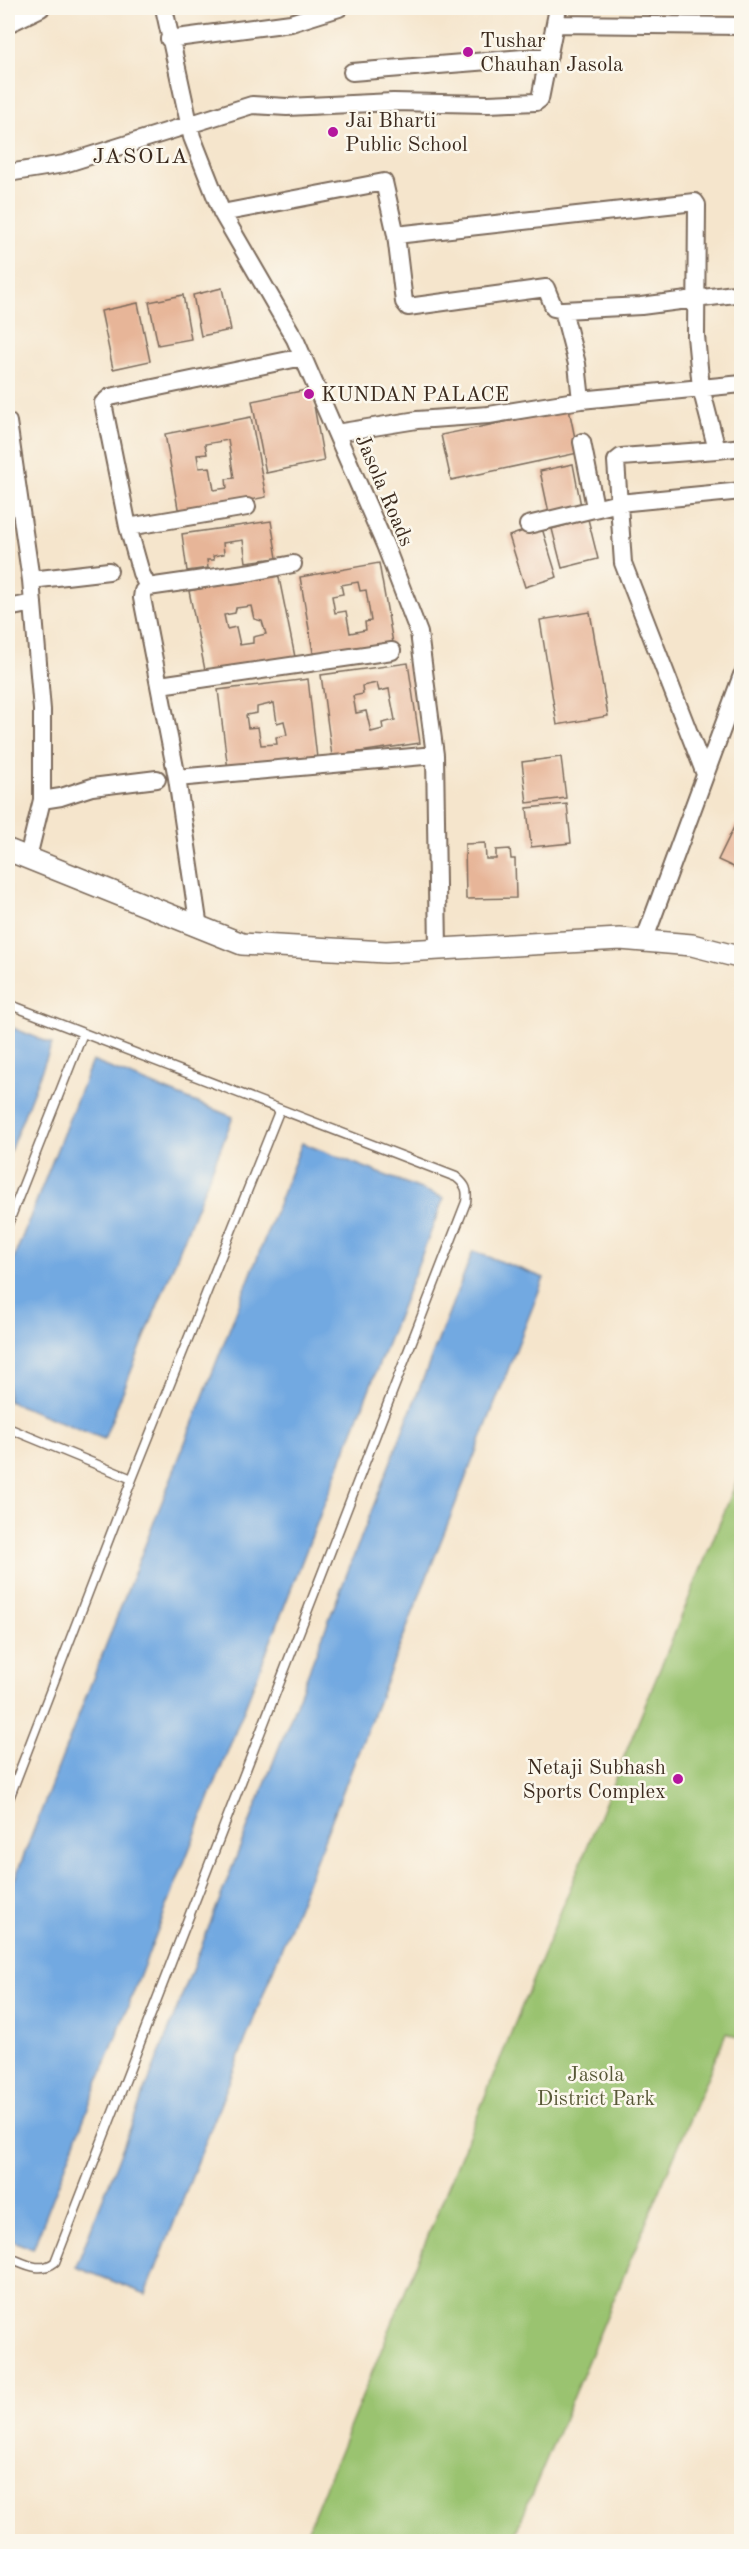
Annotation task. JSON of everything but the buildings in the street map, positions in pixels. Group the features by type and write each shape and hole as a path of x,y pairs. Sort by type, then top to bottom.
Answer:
{"street":[{"path":"8,24 41,8"},
{"name":"Jasola Roads","path":"164,8 192,137 222,213 295,339 385,545 419,633 435,756 438,949"},
{"path":"170,39 291,22 339,8"},
{"path":"8,173 64,164 252,105 287,107 393,102 532,103 540,99 557,16 741,26"},
{"path":"352,72 549,56"},
{"path":"222,213 381,181 386,184 396,235 404,302 408,306 546,288 554,308 563,310 641,306 741,293"},
{"path":"396,235 695,202 697,204 697,360 701,388 717,450"},
{"path":"563,310 577,364 581,400"},
{"path":"148,587 141,573 128,527 102,408 106,399 303,357"},
{"path":"336,433 417,420 498,414 581,400 741,384"},
{"path":"8,422 31,580 42,710 42,800 28,857"},
{"path":"582,442 595,507"},
{"path":"705,774 629,584 623,563 617,458 741,447"},
{"path":"528,525 595,507 620,503 741,491"},
{"path":"128,527 247,507"},
{"path":"199,928 177,778 142,598 143,591 148,587 294,564"},
{"path":"31,580 109,571"},
{"path":"8,608 33,603"},
{"path":"160,685 392,651"},
{"path":"644,941 741,675"},
{"path":"177,778 435,756"},
{"path":"42,800 61,797 92,787 157,779"},
{"path":"8,850 242,944 386,952 620,939 692,945 741,958"}],"lane":[{"path":"8,1004 456,1177 463,1182 468,1191 466,1202 55,2262 48,2268 39,2268 8,2257"},
{"path":"8,1224 83,1033"},
{"path":"8,1801 132,1479 280,1109"},
{"path":"8,1428 132,1479"}],"green space":[{"name":"Jasola District Park","path":"741,1471 741,2039 726,2033 512,2541 303,2541"}],"water":[{"path":"8,1026 52,1044 8,1156"},
{"path":"92,1061 233,1117 104,1439 8,1401 8,1273"},
{"path":"302,1143 444,1198 33,2249 8,2239 8,1896"},
{"path":"473,1251 544,1278 146,2294 76,2267"}],"place":[{"name":"Tushar Chauhan Jasola","path":"468,52"},
{"name":"Jai Bharti Public School","path":"333,132"},
{"name":"KUNDAN PALACE","path":"309,394"},
{"name":"Netaji Subhash Sports Complex","path":"678,1779"}],"district":[{"name":"JASOLA","path":"141,155"}]}
